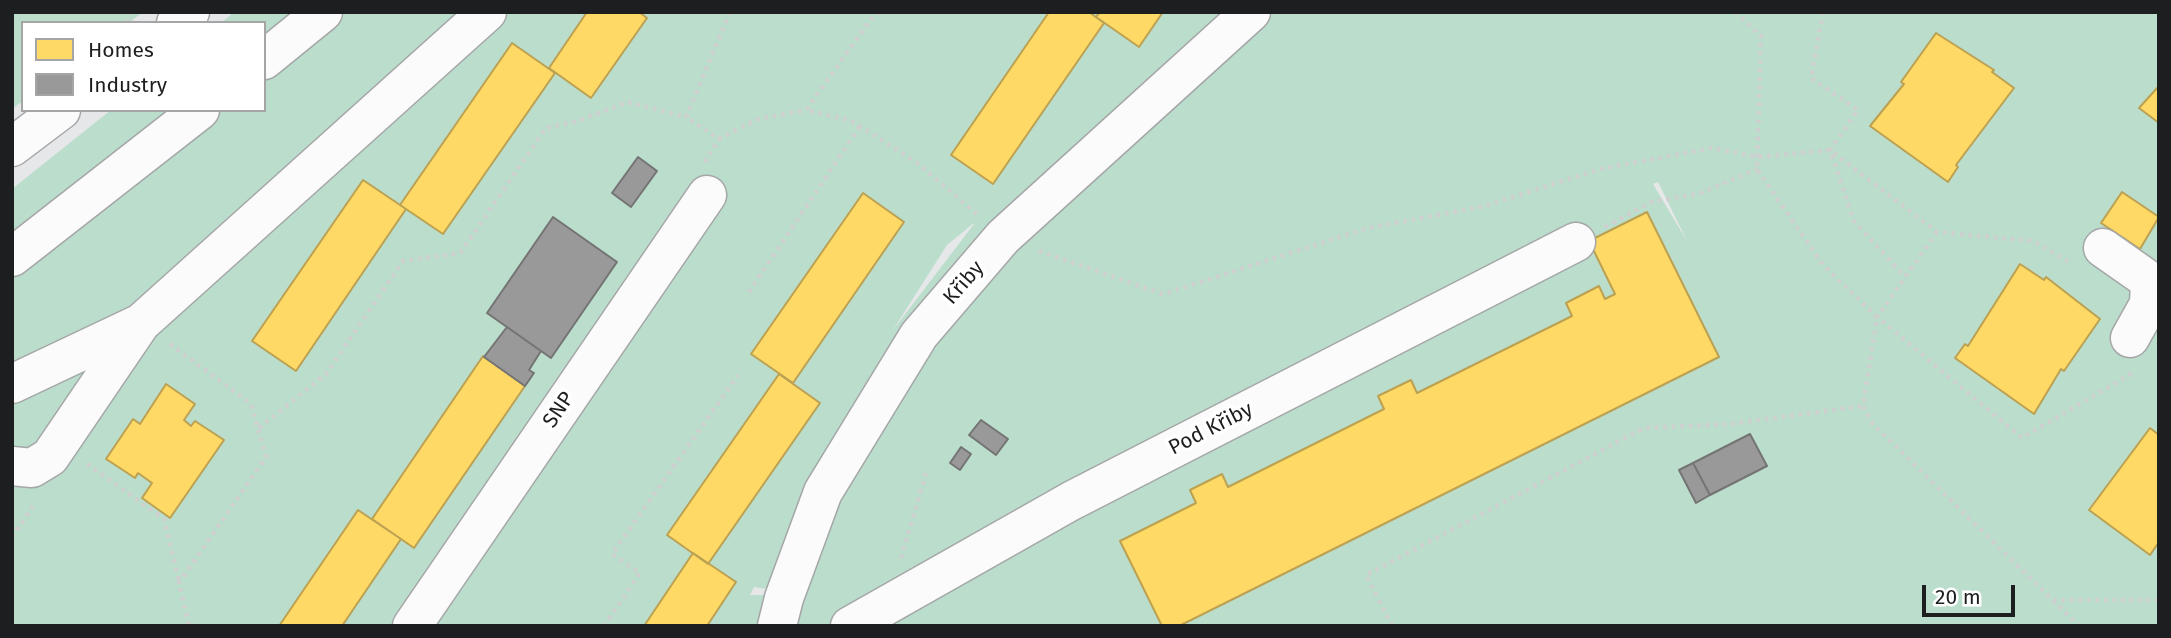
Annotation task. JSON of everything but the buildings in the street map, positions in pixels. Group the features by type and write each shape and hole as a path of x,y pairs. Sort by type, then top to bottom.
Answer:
{"street":[{"path":"266,58 323,12"},
{"path":"12,466 23,468 40,465 59,445 141,323 487,12"},
{"name":"Křiby","path":"777,626 815,514 840,461 919,335 1003,237 1251,12"},
{"path":"12,146 58,112"},
{"path":"12,257 197,112"},
{"name":"SNP","path":"412,626 707,195"},
{"name":"Pod Křiby","path":"850,626 1071,501 1576,242"},
{"path":"2090,257 2155,279 2149,304 2130,338"},
{"path":"12,384 141,323"}],"path":[{"path":"686,117 730,12"},
{"path":"806,110 871,19 880,12"},
{"path":"1735,12 1761,36 1757,169 1823,265 1877,317 2022,438 2138,370 2152,350 2130,338"},
{"path":"1823,12 1811,78 1858,110 1830,150"},
{"path":"258,428 326,374 402,261 460,253 546,128 578,121 627,102 686,117 719,139 758,119 806,110 850,120 916,162 1003,237 1163,294 1368,228 1485,206 1600,169 1712,148 1758,157 1830,150 1937,232 2034,241 2090,257"},
{"path":"750,292 860,126"},
{"path":"1830,150 1854,221 1905,278"},
{"path":"1576,242 1651,202 1701,193 1757,169"},
{"path":"1937,232 1877,317 1863,406 1873,424 2079,626"},
{"path":"141,323 251,404 266,457 179,583"},
{"path":"604,626 640,573 612,554 738,375"},
{"path":"1392,626 1366,575 1644,428 1730,424 1863,406"},
{"path":"59,445 164,519 190,626"},
{"path":"892,600 901,558 927,470"},
{"path":"2052,600 2159,600"}],"green space":[{"path":"12,12 143,12 132,21 21,21 21,102 12,109"},
{"path":"234,12 2159,12 2159,626 12,626 12,189 108,112 266,112 266,21 223,21","holes":["1658,182 1687,241 1653,184","974,224 893,330 947,245","754,587 805,595 750,595"]}]}
